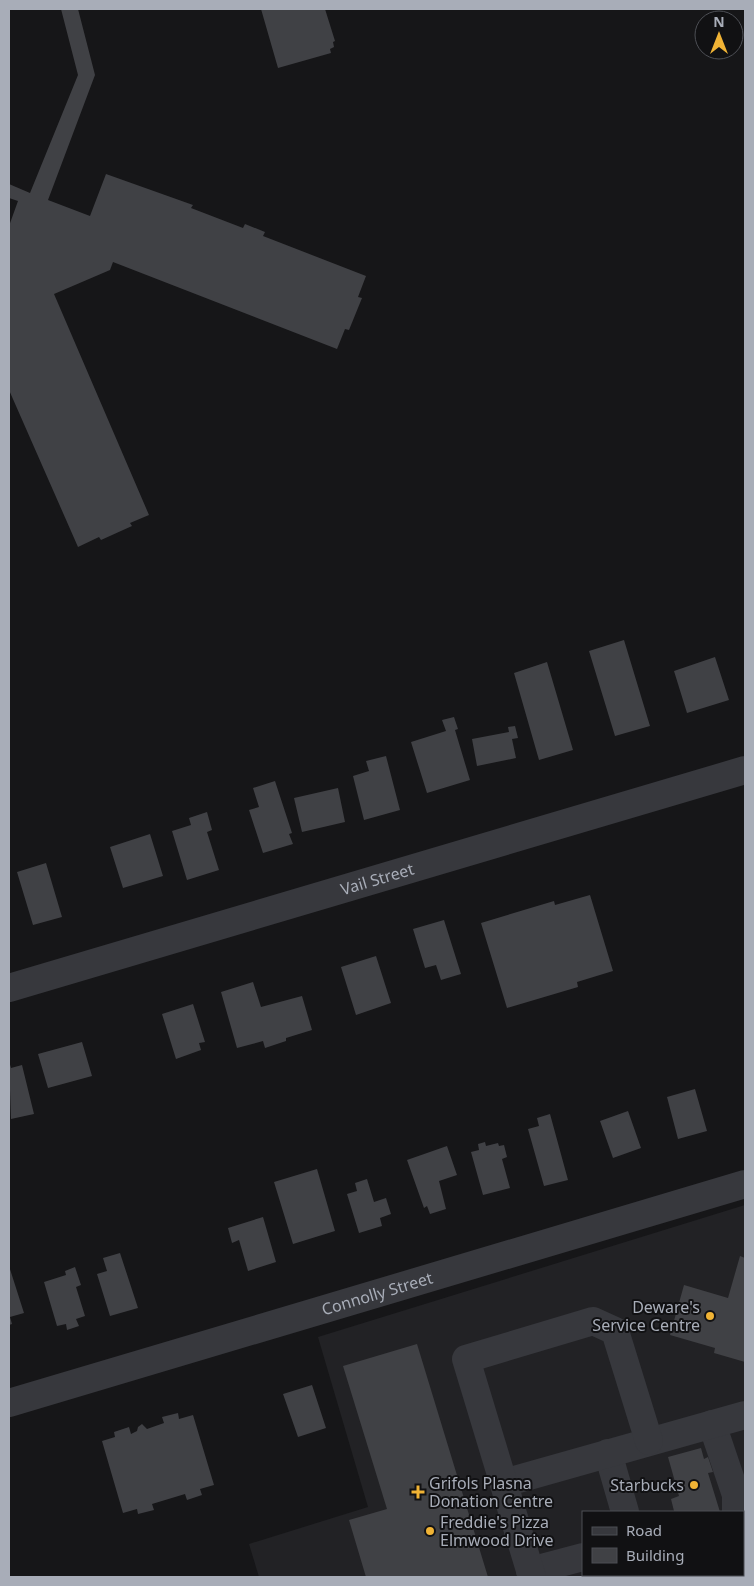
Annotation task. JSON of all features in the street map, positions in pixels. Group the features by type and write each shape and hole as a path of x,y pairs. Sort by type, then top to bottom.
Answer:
{"street":[{"name":"Vail Street","path":"9,988 745,770"},
{"name":"Connolly Street","path":"9,1403 745,1184"},
{"path":"582,1557 531,1574 466,1359 594,1321 615,1332 649,1441"},
{"path":"504,1483 745,1415"},
{"path":"712,1424 736,1495 736,1511"},
{"path":"608,1453 625,1511"}],"shaded area":[{"path":"745,1205 745,1577 259,1577 249,1544 368,1507 318,1337"}],"building":[{"path":"61,9 78,9 95,75 48,200 90,216 106,174 193,205 191,208 243,228 245,224 265,232 263,236 366,276 358,297 362,298 349,330 345,329 337,349 113,262 110,270 54,294 149,515 130,523 132,526 101,540 99,537 78,547 9,390 9,226 18,201 9,198 9,184 30,193 78,75"},
{"path":"261,9 325,9 335,41 333,42 334,47 330,49 331,53 278,68"},
{"path":"624,640 650,726 615,736 589,651"},
{"path":"715,657 729,700 687,713 674,671"},
{"path":"547,662 573,750 539,760 514,673"},
{"path":"454,717 458,729 455,730 470,780 427,793 411,742 446,731 442,720"},
{"path":"515,726 518,738 512,739 516,758 477,766 472,739 509,732 508,727"},
{"path":"386,756 400,810 364,820 353,776 369,771 366,761"},
{"path":"275,781 292,833 289,834 293,844 263,853 249,810 259,807 253,788"},
{"path":"338,788 345,822 302,832 294,798"},
{"path":"207,812 212,830 207,832 219,870 187,880 172,831 191,825 189,818"},
{"path":"150,834 163,876 123,888 110,847"},
{"path":"46,863 62,917 33,925 17,872"},
{"path":"590,895 613,971 577,982 578,987 507,1008 481,923 554,901 555,905"},
{"path":"444,920 461,974 441,980 436,965 425,968 413,929"},
{"path":"376,956 391,1003 356,1015 341,967"},
{"path":"253,982 261,1007 302,996 312,1030 286,1038 286,1041 265,1048 263,1041 237,1048 221,992"},
{"path":"193,1004 205,1042 199,1043 201,1050 176,1059 162,1014"},
{"path":"82,1042 92,1076 48,1088 38,1054"},
{"path":"9,1061 11,1068 22,1065 34,1114 11,1119"},
{"path":"695,1089 707,1131 678,1139 667,1097"},
{"path":"628,1111 641,1148 613,1158 600,1121"},
{"path":"550,1114 568,1180 544,1186 528,1129 539,1126 537,1118"},
{"path":"485,1142 486,1146 498,1143 499,1146 504,1145 507,1157 502,1159 510,1188 483,1195 471,1152 479,1150 478,1144"},
{"path":"447,1146 457,1175 439,1181 446,1209 430,1214 427,1206 424,1208 407,1160"},
{"path":"317,1169 335,1231 293,1244 274,1182"},
{"path":"367,1179 374,1202 386,1198 391,1214 380,1218 382,1226 359,1233 347,1194 357,1191 355,1183"},
{"path":"263,1217 276,1262 248,1271 239,1240 232,1243 228,1228"},
{"path":"120,1253 138,1308 110,1316 97,1274 107,1271 103,1258"},
{"name":"Deware's Service Centre","path":"740,1256 745,1258 745,1362 714,1353 715,1348 670,1335 684,1285 728,1298"},
{"path":"9,1266 24,1313 10,1317 12,1324 9,1325"},
{"path":"75,1267 81,1285 76,1287 85,1316 76,1319 79,1326 67,1330 66,1324 57,1326 44,1282 66,1275 65,1271"},
{"path":"417,1344 488,1577 366,1577 349,1520 387,1509 343,1366"},
{"path":"312,1385 326,1428 298,1437 283,1394"},
{"path":"178,1413 179,1419 193,1415 214,1485 200,1489 202,1495 187,1500 185,1494 152,1504 154,1510 138,1514 137,1509 123,1513 102,1441 115,1437 114,1432 129,1427 131,1434 137,1431 138,1427 142,1424 147,1429 164,1423 162,1417"},
{"name":"Starbucks","path":"701,1448 704,1459 708,1457 713,1472 708,1473 720,1511 674,1511 671,1499 679,1496 668,1457"}],"place":[{"name":"Deware's Service Centre","path":"710,1316"},
{"name":"Starbucks","path":"694,1485"},
{"name":"Grifols Plasna Donation Centre","path":"418,1492"},
{"name":"Freddie's Pizza Elmwood Drive","path":"430,1531"}]}
